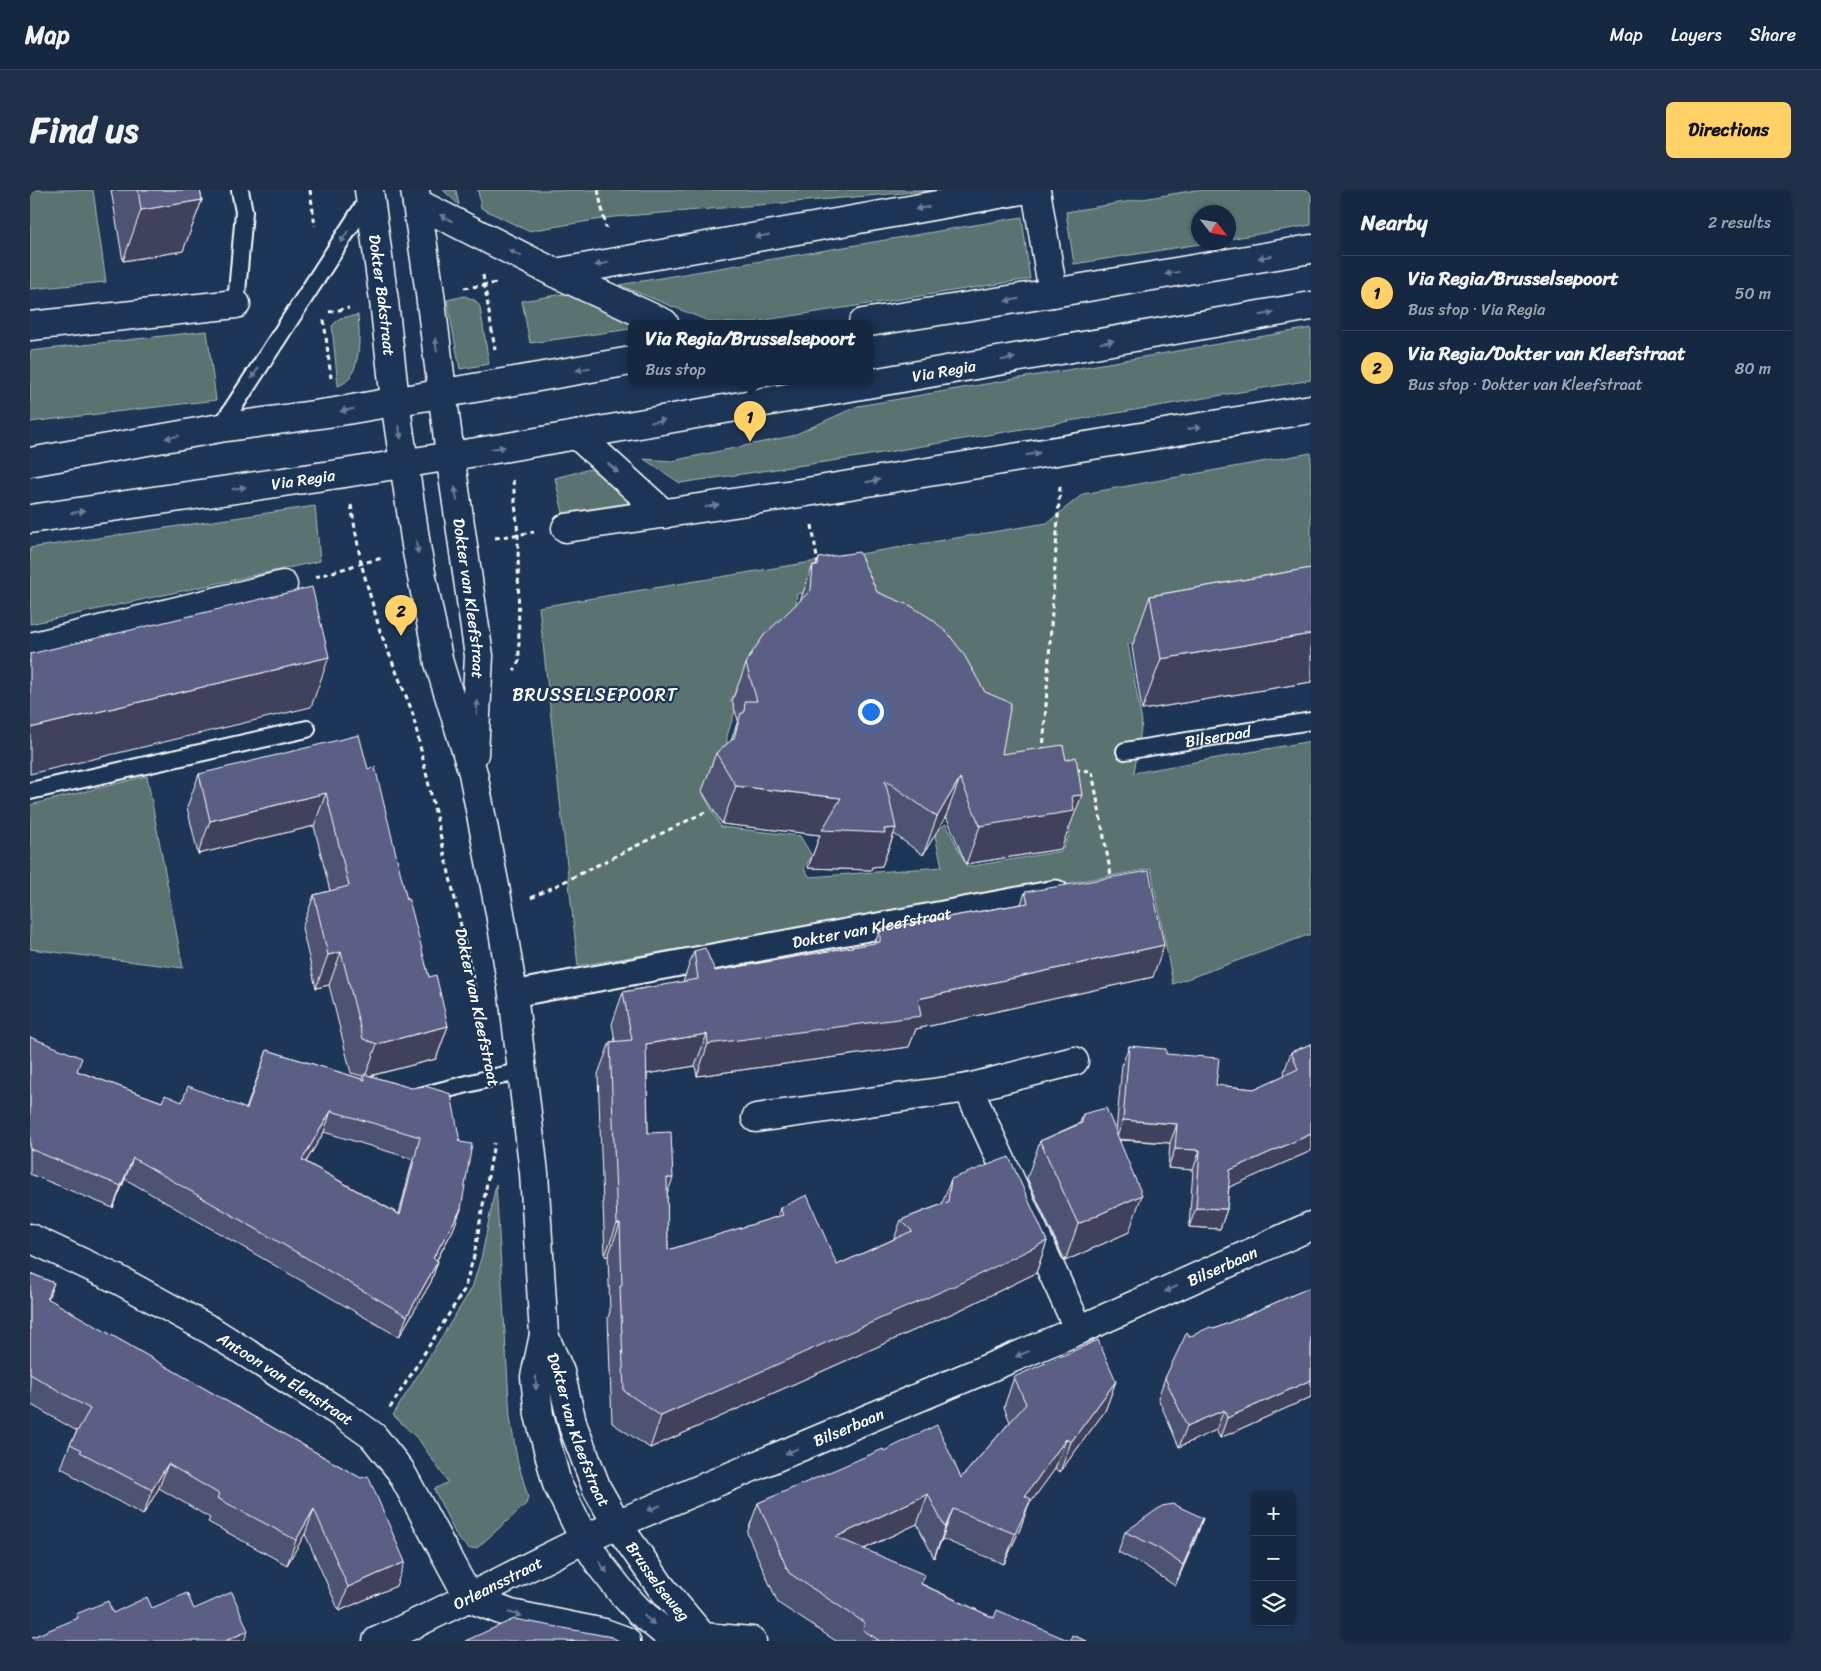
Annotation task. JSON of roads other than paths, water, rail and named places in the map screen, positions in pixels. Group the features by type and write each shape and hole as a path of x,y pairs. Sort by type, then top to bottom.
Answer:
{"street":[{"path":"555,273 1022,190"},
{"path":"1036,190 1052,293"},
{"name":"Dokter Bakstraat","path":"370,193 404,464"},
{"path":"416,196 442,393"},
{"path":"416,196 555,273 657,320"},
{"path":"873,321 1311,249"},
{"path":"30,326 236,304"},
{"name":"Via Regia","path":"873,383 1311,306"},
{"path":"30,462 220,428 335,412 628,362"},
{"name":"Via Regia","path":"30,519 404,464 861,385"},
{"name":"Dokter van Kleefstraat","path":"442,393 480,656 473,773"},
{"path":"566,528 808,492 1311,409"},
{"path":"577,435 664,514"},
{"name":"Dokter van Kleefstraat","path":"404,464 417,552 439,663 473,773 500,913 512,994 534,1173 544,1335 535,1377 539,1415 557,1484 584,1539"},
{"path":"30,646 283,586"},
{"name":"Dokter van Kleefstraat","path":"512,994 1113,882"},
{"path":"756,1118 968,1088 1074,1061"},
{"path":"968,1088 1079,1330"},
{"name":"Bilserbaan","path":"617,1524 1079,1330 1311,1226"},
{"name":"Antoon van Elenstraat","path":"30,1238 119,1280 212,1331 373,1436 400,1470 469,1598"},
{"name":"Dokter van Kleefstraat","path":"544,1335 560,1372 574,1426 591,1476 617,1524"},
{"name":"Orleansstraat","path":"377,1641 469,1598 542,1559 617,1524"},
{"name":"Brusselseweg","path":"617,1524 696,1640"},
{"name":"Brusselseweg","path":"584,1539 601,1566 623,1594 653,1624 696,1640 752,1641"},
{"path":"469,1598 510,1614 604,1633 626,1641"}],"lane":[{"path":"236,304 244,212 240,190"},
{"path":"220,428 370,193"},
{"name":"Bilserpad","path":"1125,751 1311,721"},
{"path":"30,791 307,729"},
{"path":"406,1100 495,1077 523,1072"}],"place":[{"name":"Via Regia/Brusselsepoort","path":"750,442"},
{"name":"Via Regia/Dokter van Kleefstraat","path":"401,636"}],"district":[{"name":"BRUSSELSEPOORT","path":"595,695"}]}
